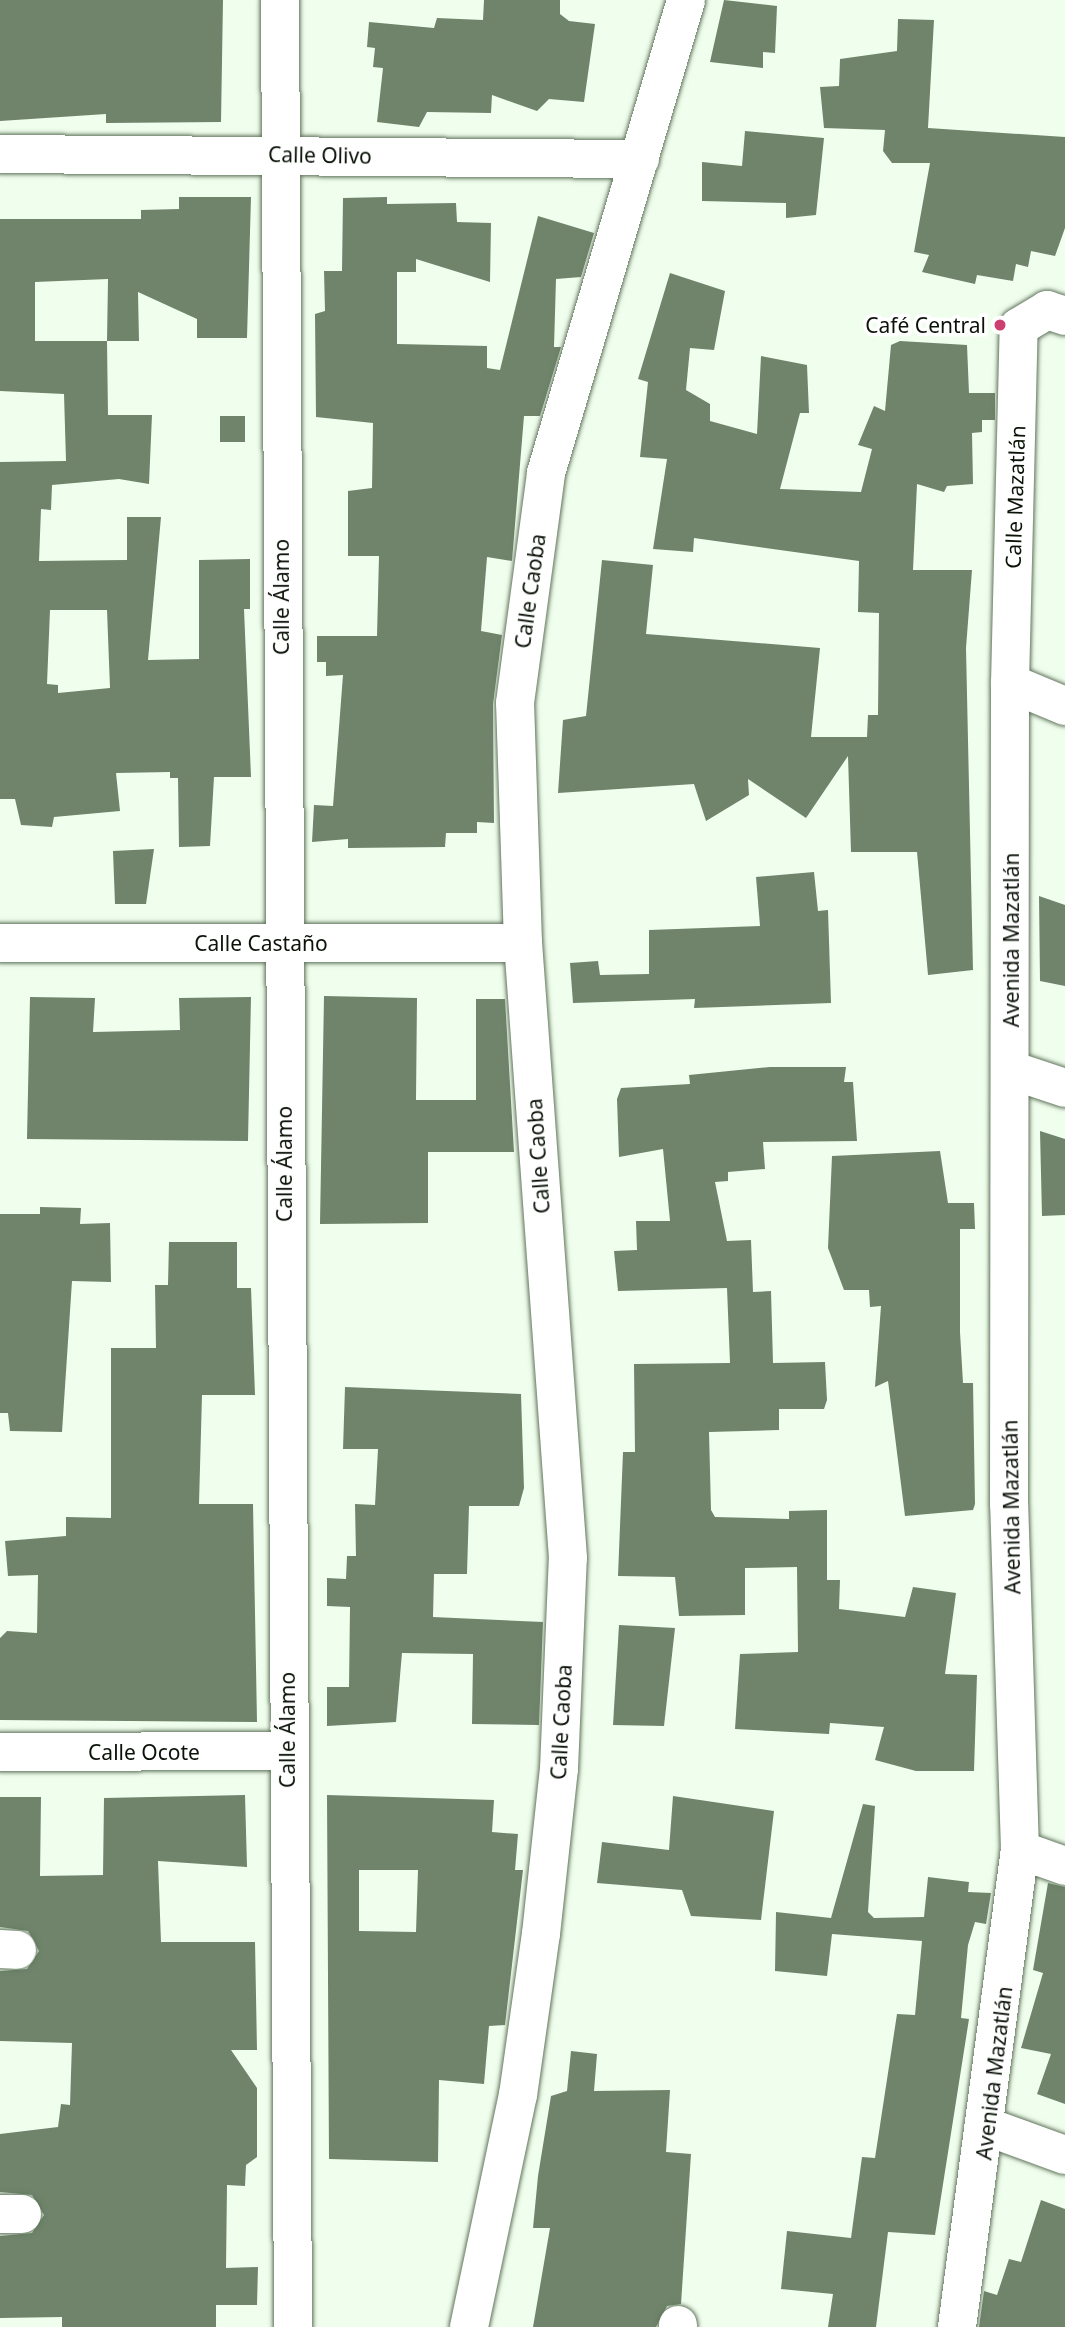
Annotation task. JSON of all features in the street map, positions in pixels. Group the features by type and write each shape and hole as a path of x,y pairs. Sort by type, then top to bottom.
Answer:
{"street":[{"name":"Calle Álamo","path":"280,0 278,155 293,2327"},
{"name":"Calle Caoba","path":"470,2327 518,2095 541,1934 559,1769 568,1558 523,943 515,703 546,473 685,0"},
{"name":"Calle Olivo","path":"0,155 640,159"},
{"name":"Calle Mazatlán","path":"1010,683 1019,327 1047,315"},
{"path":"1010,683 1065,706"},
{"name":"Avenida Mazatlán","path":"957,2327 988,2127 1020,1850 1009,1504 1010,683"},
{"name":"Calle Castaño","path":"0,943 523,943"},
{"path":"1011,1070 1065,1088"},
{"name":"Calle Ocote","path":"0,1752 288,1751"},
{"path":"1020,1850 1065,1867"},
{"path":"988,2127 1065,2155"}],"building":[{"path":"0,0 223,0 221,122 106,123 106,114 0,121"},
{"path":"484,0 560,0 560,14 569,21 595,24 584,102 549,99 537,111 492,95 491,113 427,112 419,127 377,122 383,68 373,67 375,48 367,47 369,22 434,28 437,18 483,20"},
{"path":"724,0 777,6 775,53 763,52 763,68 710,62"},
{"path":"898,19 934,20 928,128 1065,137 1065,228 1055,256 1031,251 1028,267 1016,264 1013,281 977,275 975,284 922,272 929,255 914,252 930,163 892,163 883,151 885,130 824,128 820,87 839,86 840,59 897,51"},
{"path":"745,131 824,138 816,215 786,218 786,203 702,201 702,162 742,166"},
{"path":"179,197 251,197 247,338 197,338 197,319 138,292 139,341 107,341 108,415 152,415 149,484 119,479 52,485 51,510 41,509 39,561 127,560 127,517 161,517 148,660 199,659 199,560 250,559 250,609 244,609 251,777 214,777 210,846 179,847 178,778 170,778 170,772 116,773 120,811 54,817 52,827 21,825 15,799 0,799 0,462 66,461 64,394 0,391 0,219 141,219 141,210 179,209","holes":["108,279 107,341 35,341 35,282","50,610 107,610 110,688 58,693 58,685 47,684"]},
{"path":"387,197 387,204 456,203 457,222 491,223 490,282 416,259 416,272 397,272 397,344 487,346 487,368 500,370 538,216 594,233 581,277 556,279 554,347 561,347 540,416 524,416 512,561 487,557 481,631 502,635 493,704 494,823 477,822 477,833 446,833 445,847 348,848 348,839 312,842 314,805 333,806 343,675 326,676 326,662 317,662 317,636 377,636 379,556 348,556 348,491 372,488 373,423 316,417 315,314 325,311 324,271 342,271 343,198"},
{"path":"670,273 725,291 714,350 690,348 686,390 710,404 710,421 757,434 761,356 807,365 809,413 800,413 780,489 861,492 872,449 858,445 874,406 885,411 891,345 900,341 967,345 969,393 995,393 995,420 982,420 982,432 972,433 973,484 947,486 944,492 917,484 913,570 972,570 966,648 973,970 928,975 917,852 851,852 848,756 806,818 748,779 749,795 706,821 694,784 558,793 563,720 586,716 602,560 653,565 646,634 820,648 811,737 867,737 868,715 878,715 879,613 858,612 859,561 694,538 693,552 653,549 667,459 640,457 648,382 638,379"},
{"path":"220,416 245,416 245,442 220,442"},
{"path":"154,849 146,904 115,904 113,851"},
{"path":"814,872 818,911 828,910 831,1003 694,1008 695,999 573,1003 570,963 598,961 600,975 649,974 649,930 760,926 756,877"},
{"path":"1039,896 1065,905 1065,986 1040,981"},
{"path":"324,996 417,998 416,1100 476,1100 476,999 505,999 514,1152 428,1152 428,1223 320,1224"},
{"path":"30,997 95,998 93,1032 180,1030 179,998 251,997 248,1141 27,1139"},
{"path":"770,1067 846,1067 844,1082 853,1082 857,1141 763,1142 765,1169 728,1172 728,1181 715,1182 727,1241 751,1240 753,1292 771,1291 773,1363 825,1362 827,1400 824,1409 779,1409 779,1430 709,1432 711,1510 715,1517 789,1519 789,1511 827,1510 827,1580 840,1580 839,1609 905,1617 913,1587 956,1593 945,1674 977,1675 974,1771 916,1771 875,1760 884,1727 830,1723 829,1734 735,1729 740,1654 798,1652 797,1567 745,1568 745,1615 679,1616 675,1577 618,1576 623,1452 635,1452 634,1364 730,1363 727,1288 618,1291 614,1251 637,1250 636,1221 670,1221 663,1149 619,1157 617,1099 621,1088 690,1084 689,1075"},
{"path":"1040,1131 1065,1139 1065,1215 1042,1216"},
{"path":"940,1151 948,1203 974,1203 975,1229 960,1229 960,1332 963,1383 973,1383 975,1504 973,1510 905,1516 888,1381 875,1387 881,1306 870,1307 869,1290 844,1290 828,1248 832,1156"},
{"path":"40,1207 81,1208 80,1224 110,1223 111,1282 72,1281 62,1432 10,1431 8,1413 0,1413 0,1214 40,1214"},
{"path":"169,1242 237,1242 237,1288 251,1288 255,1395 202,1395 199,1504 253,1504 257,1722 0,1720 0,1638 7,1631 37,1633 38,1575 8,1576 5,1541 66,1536 66,1517 111,1518 111,1348 156,1348 155,1285 168,1285"},
{"path":"345,1387 521,1394 524,1488 519,1506 469,1506 467,1574 434,1574 433,1617 543,1622 539,1725 472,1724 473,1654 402,1653 396,1722 327,1726 327,1687 349,1687 350,1607 327,1606 327,1578 346,1579 347,1556 356,1556 355,1504 375,1505 378,1449 343,1449"},
{"path":"619,1625 675,1628 664,1726 613,1725"},
{"path":"245,1795 247,1867 158,1861 161,1942 255,1942 257,2050 231,2050 257,2088 257,2157 246,2165 245,2186 227,2185 226,2268 258,2267 257,2305 216,2305 216,2327 62,2327 62,2317 0,2318 0,2236 32,2233 44,2215 32,2195 0,2192 0,2134 58,2127 61,2104 70,2105 72,2043 0,2041 0,1971 27,1969 39,1951 28,1931 0,1927 0,1797 41,1797 40,1876 103,1875 104,1798"},
{"path":"327,1795 494,1800 492,1832 518,1834 515,1870 523,1870 505,2025 489,2026 484,2084 439,2080 438,2162 329,2159","holes":["359,1870 418,1870 416,1932 359,1931"]},
{"path":"673,1796 774,1811 761,1920 691,1916 682,1890 597,1883 602,1842 669,1850"},
{"path":"863,1804 875,1806 868,1912 874,1918 924,1917 928,1877 969,1882 968,1892 991,1893 986,1924 975,1922 968,1945 961,2018 969,2019 935,2235 888,2232 876,2327 828,2327 833,2294 781,2289 787,2231 851,2238 862,2157 875,2158 897,2014 915,2015 922,1941 832,1934 827,1976 775,1971 776,1912 831,1918"},
{"path":"1048,1883 1065,1887 1065,2104 1037,2094 1051,2054 1021,2048 1043,1973 1033,1970"},
{"path":"571,2051 597,2054 594,2091 670,2090 666,2152 691,2154 681,2304 667,2306 656,2327 533,2327 550,2228 533,2228 538,2176 551,2096 567,2091"},
{"path":"1041,2200 1065,2209 1065,2327 979,2327 984,2291 997,2295 1009,2259 1021,2262"}],"place":[{"name":"Café Central","path":"1000,325"}]}
